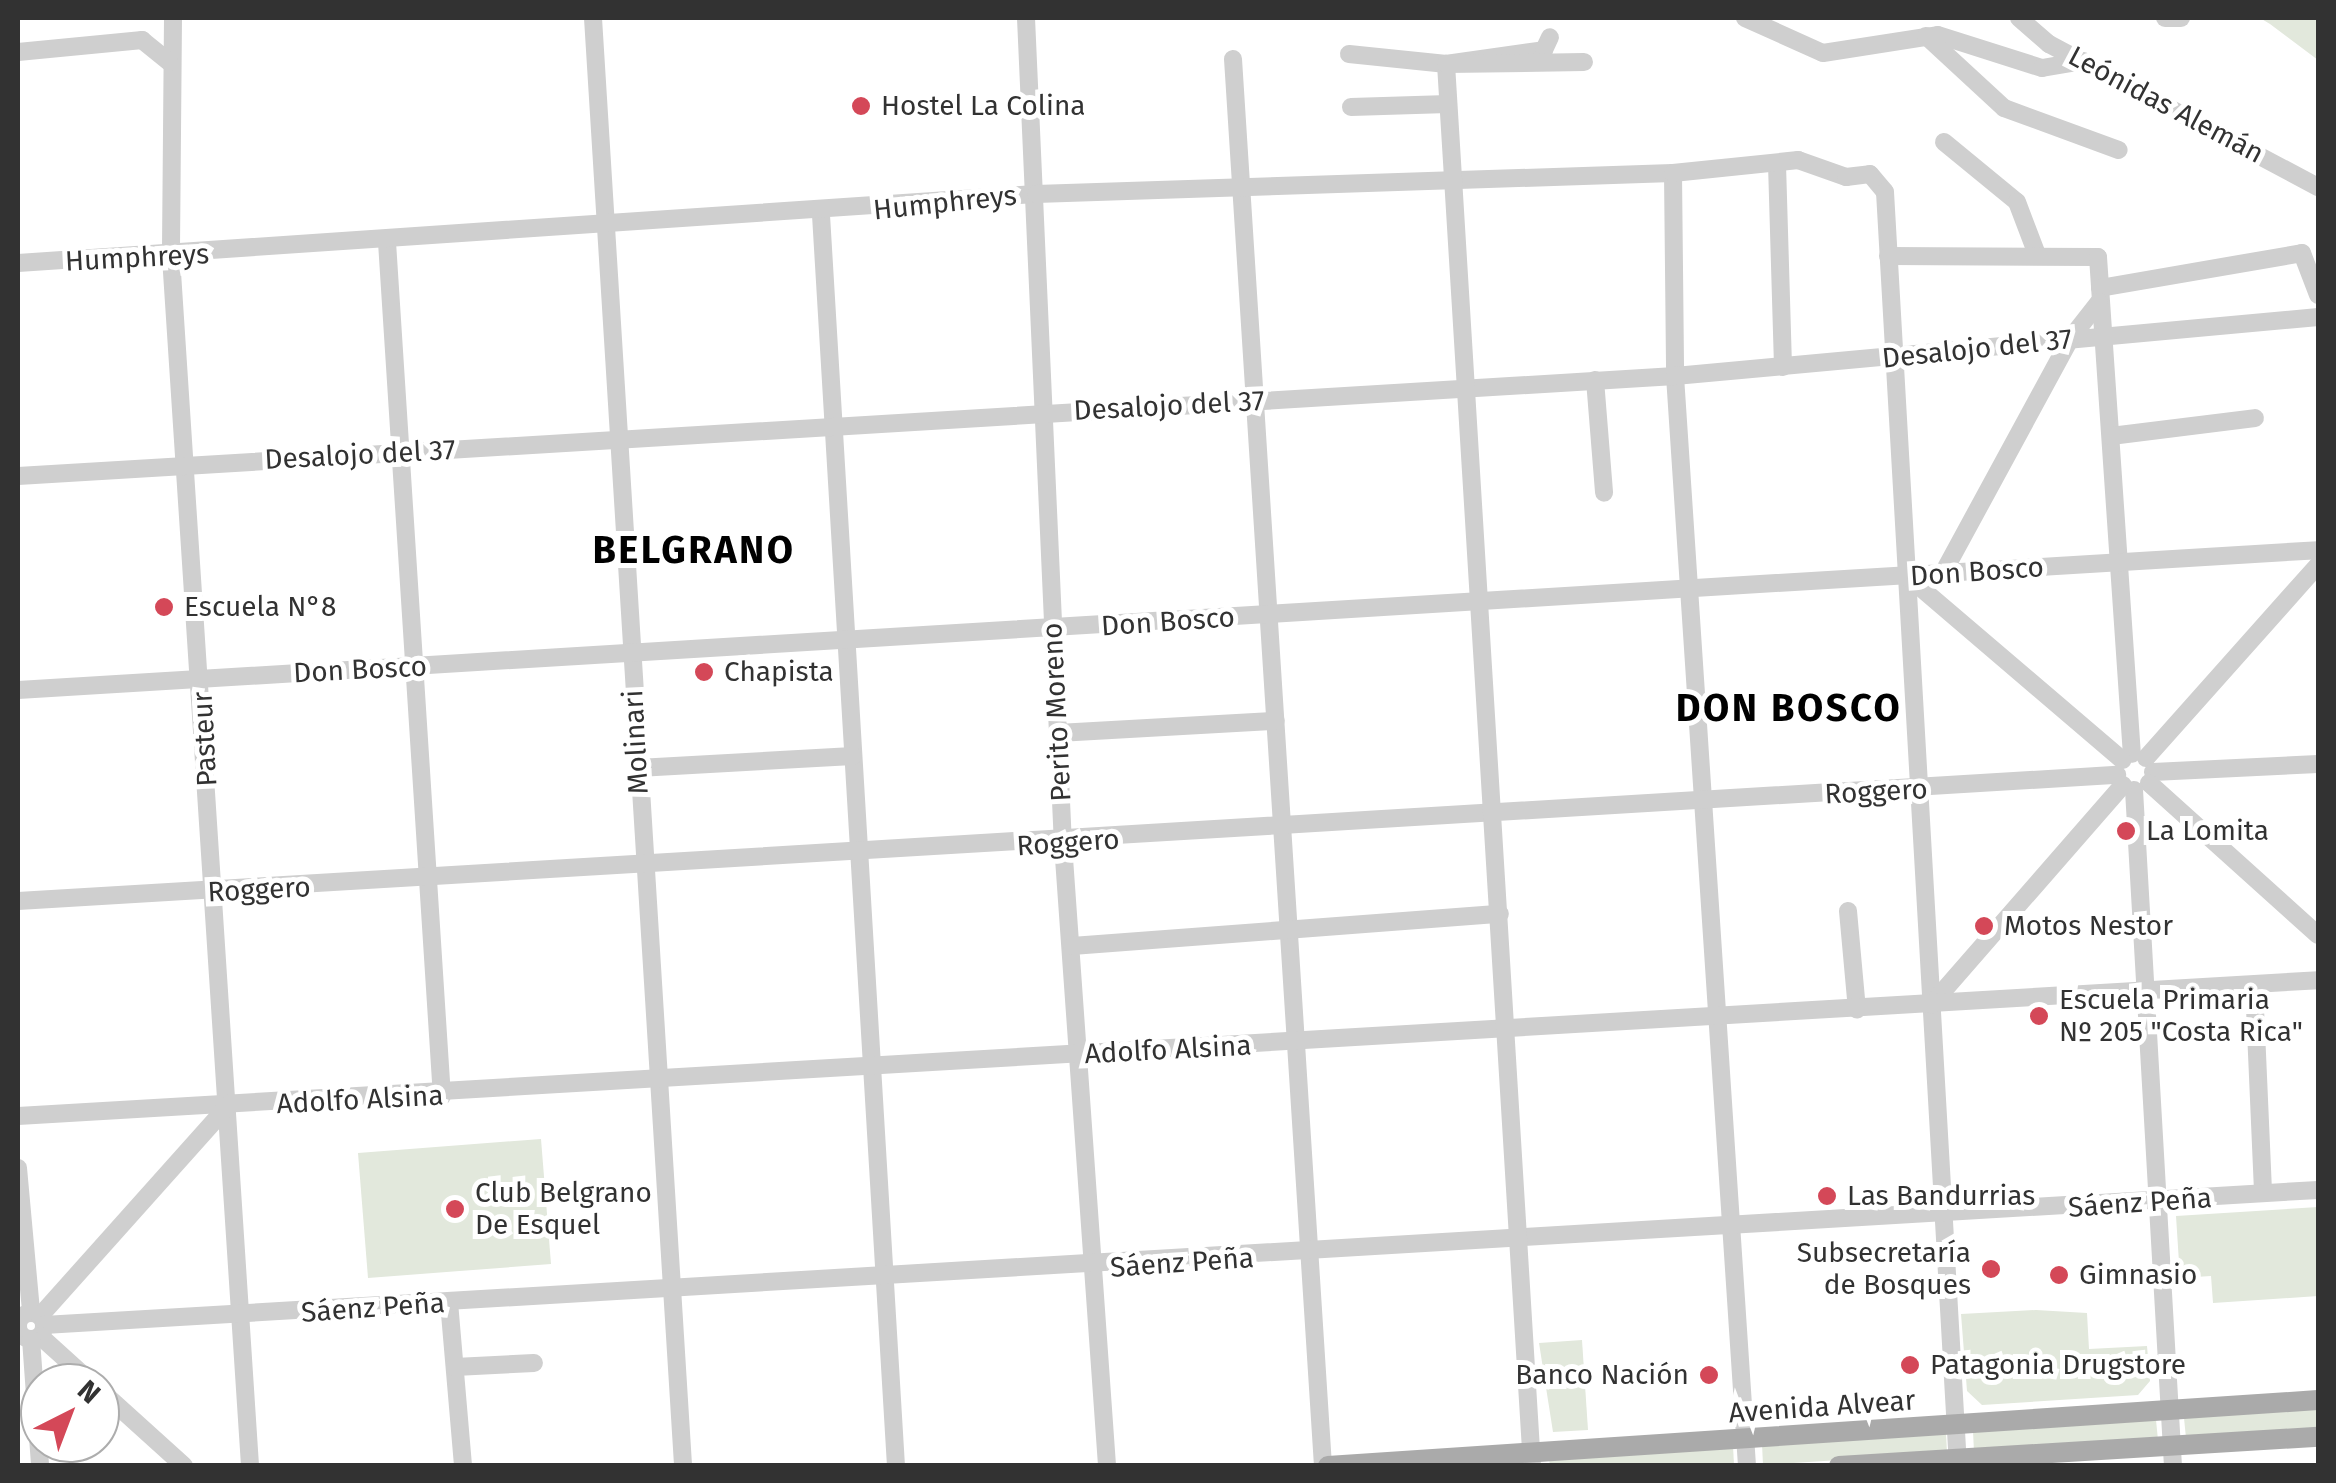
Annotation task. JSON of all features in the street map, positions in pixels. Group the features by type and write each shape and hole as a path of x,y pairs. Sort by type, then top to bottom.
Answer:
{"main road":[{"name":"Avenida Alvear","path":"1326,1466 1532,1459 1745,1439 2318,1400"},
{"path":"1839,1466 1958,1463 2172,1443 2318,1437"}],"street":[{"name":"Pasteur","path":"173,18 180,49 170,62 171,256 189,464 250,1466"},
{"name":"Molinari","path":"594,18 601,224 632,653 668,1288 683,1466"},
{"name":"Perito Moreno","path":"1026,18 1063,844 1107,1466"},
{"path":"1746,18 1844,55 1926,36 2042,68 2082,61"},
{"name":"Leónidas Alemán","path":"2019,18 2082,61 2318,188"},
{"path":"2164,18 2181,18"},
{"path":"1446,64 1544,50 1550,36"},
{"path":"1926,36 1934,53 2004,108 2120,150"},
{"path":"18,52 142,40 170,62"},
{"path":"1350,54 1446,64 1584,62"},
{"path":"1234,59 1253,401 1292,931 1308,1255 1326,1466"},
{"path":"1446,64 1450,180 1532,1459"},
{"path":"1351,106 1448,104"},
{"path":"1944,142 2017,202 2036,252"},
{"path":"1777,164 1783,367"},
{"name":"Humphreys","path":"18,264 387,242 601,224 821,215 1036,194 1673,173 1777,164 1871,166 1885,192 1888,256"},
{"path":"1673,173 1676,376 1736,1230 1747,1466"},
{"path":"821,215 896,1466"},
{"path":"387,242 432,881 442,1096"},
{"path":"1958,1463 1888,256 2036,252 2098,256 2134,772 2143,992 2173,1466"},
{"path":"1942,575 2070,339 2100,295 2302,253 2318,295"},
{"name":"Desalojo del 37","path":"18,476 1676,376 1894,359 2102,335 2318,317"},
{"path":"1595,380 1604,493"},
{"path":"2110,436 2255,418"},
{"name":"Don Bosco","path":"18,690 844,638 1054,631 1268,614 1480,605 2318,550"},
{"path":"1931,1005 2318,565"},
{"path":"1908,577 2318,934"},
{"path":"1058,733 1276,721"},
{"path":"638,768 853,756"},
{"name":"Roggero","path":"18,901 1063,844 1284,827 1919,790 2134,772 2318,764"},
{"path":"1848,910 1857,1010"},
{"path":"1072,946 1500,914"},
{"name":"Adolfo Alsina","path":"18,1116 442,1096 871,1066 1720,1019 2318,980"},
{"path":"2254,986 2263,1194"},
{"path":"29,1326 228,1106"},
{"path":"18,1168 40,1466"},
{"name":"Sáenz Peña","path":"29,1326 241,1318 668,1288 882,1281 1518,1244 2318,1190"},
{"path":"449,1302 463,1466"},
{"path":"29,1326 70,1363"},
{"path":"454,1367 534,1363"},
{"path":"120,1408 184,1466"}],"shaded area":[{"path":"2260,18 2318,18 2318,60 2270,24"},
{"name":"Club Belgrano De Esquel","path":"541,1139 551,1264 368,1278 358,1153"},
{"path":"2318,1207 2318,1296 2213,1303 2211,1276 2180,1278 2176,1216"},
{"path":"2036,1310 2087,1313 2089,1349 2147,1346 2150,1381 2138,1395 1982,1405 1967,1391 1961,1314"},
{"path":"1582,1340 1588,1430 1553,1432 1539,1343"},
{"path":"2318,1409 2318,1430 2186,1438 2184,1418"},
{"path":"2156,1420 2158,1440 1974,1452 1973,1431"},
{"path":"1946,1433 1947,1453 1763,1465 1762,1444"},
{"path":"1733,1446 1734,1465 1550,1466 1549,1458"}],"place":[{"name":"Hostel La Colina","path":"861,106"},
{"name":"Escuela N°8","path":"164,607"},
{"name":"Chapista","path":"704,672"},
{"name":"La Lomita","path":"2126,831"},
{"name":"Motos Nestor","path":"1984,926"},
{"name":"Escuela Primaria Nº 205 \"Costa Rica\"","path":"2039,1016"},
{"name":"Las Bandurrias","path":"1827,1196"},
{"name":"Club Belgrano De Esquel","path":"455,1209"},
{"name":"Subsecretaría de Bosques","path":"1991,1269"},
{"name":"Gimnasio","path":"2059,1275"},
{"name":"Patagonia Drugstore","path":"1910,1365"},
{"name":"Banco Nación","path":"1709,1375"}],"district":[{"name":"BELGRANO","path":"694,551"},
{"name":"DON BOSCO","path":"1789,709"}]}
